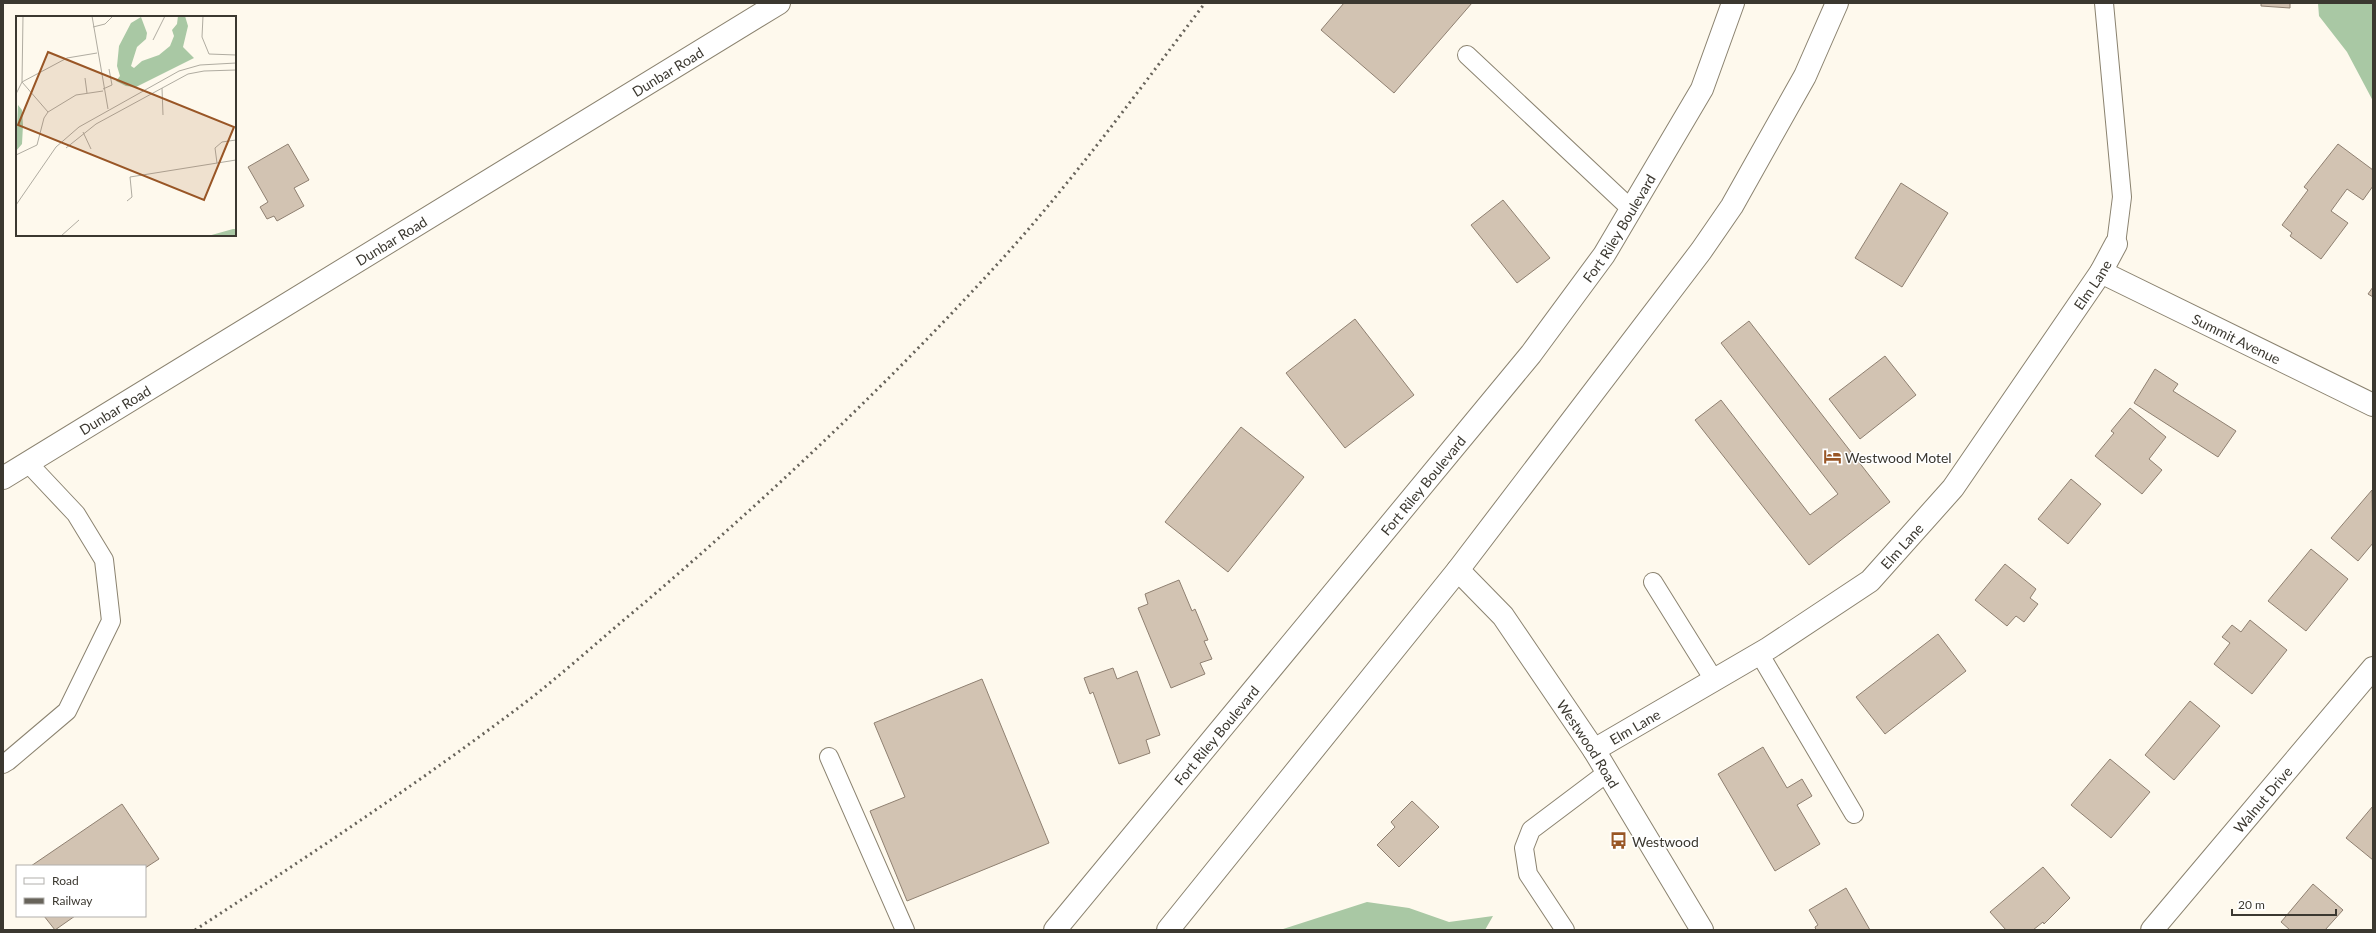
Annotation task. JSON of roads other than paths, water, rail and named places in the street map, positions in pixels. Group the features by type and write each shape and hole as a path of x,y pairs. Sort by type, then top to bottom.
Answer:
{"main road":[{"name":"Dunbar Road","path":"3,478 779,3"},
{"name":"Fort Riley Boulevard","path":"1055,930 1531,354 1604,255 1702,89 1733,3"},
{"path":"1168,930 1458,570 1696,258 1732,206 1805,76 1837,3"},
{"name":"Elm Lane","path":"1594,750 1759,653 1870,581 1953,488 2101,272 2116,244"},
{"name":"Summit Avenue","path":"2101,272 2373,405"},
{"name":"Westwood Road","path":"1458,570 1503,616 1594,750 1702,930"},
{"name":"Walnut Drive","path":"2152,930 2373,668"}],"lane":[{"path":"2104,3 2122,197 2116,244"},
{"path":"1467,55 1631,208"},
{"path":"3,764 67,711 111,621 104,560 76,514 28,463"},
{"path":"1653,582 1714,680"},
{"path":"1759,653 1854,814"},
{"path":"829,757 905,930"},
{"path":"1565,930 1528,874 1524,848 1531,830 1608,772"}],"railway":[{"path":"195,930 321,847 445,762 526,702 692,562 787,476 925,342 1012,248 1087,158 1205,3"}],"place":[{"name":"Westwood Motel","path":"1832,457"},
{"name":"Westwood","path":"1619,841"}]}
